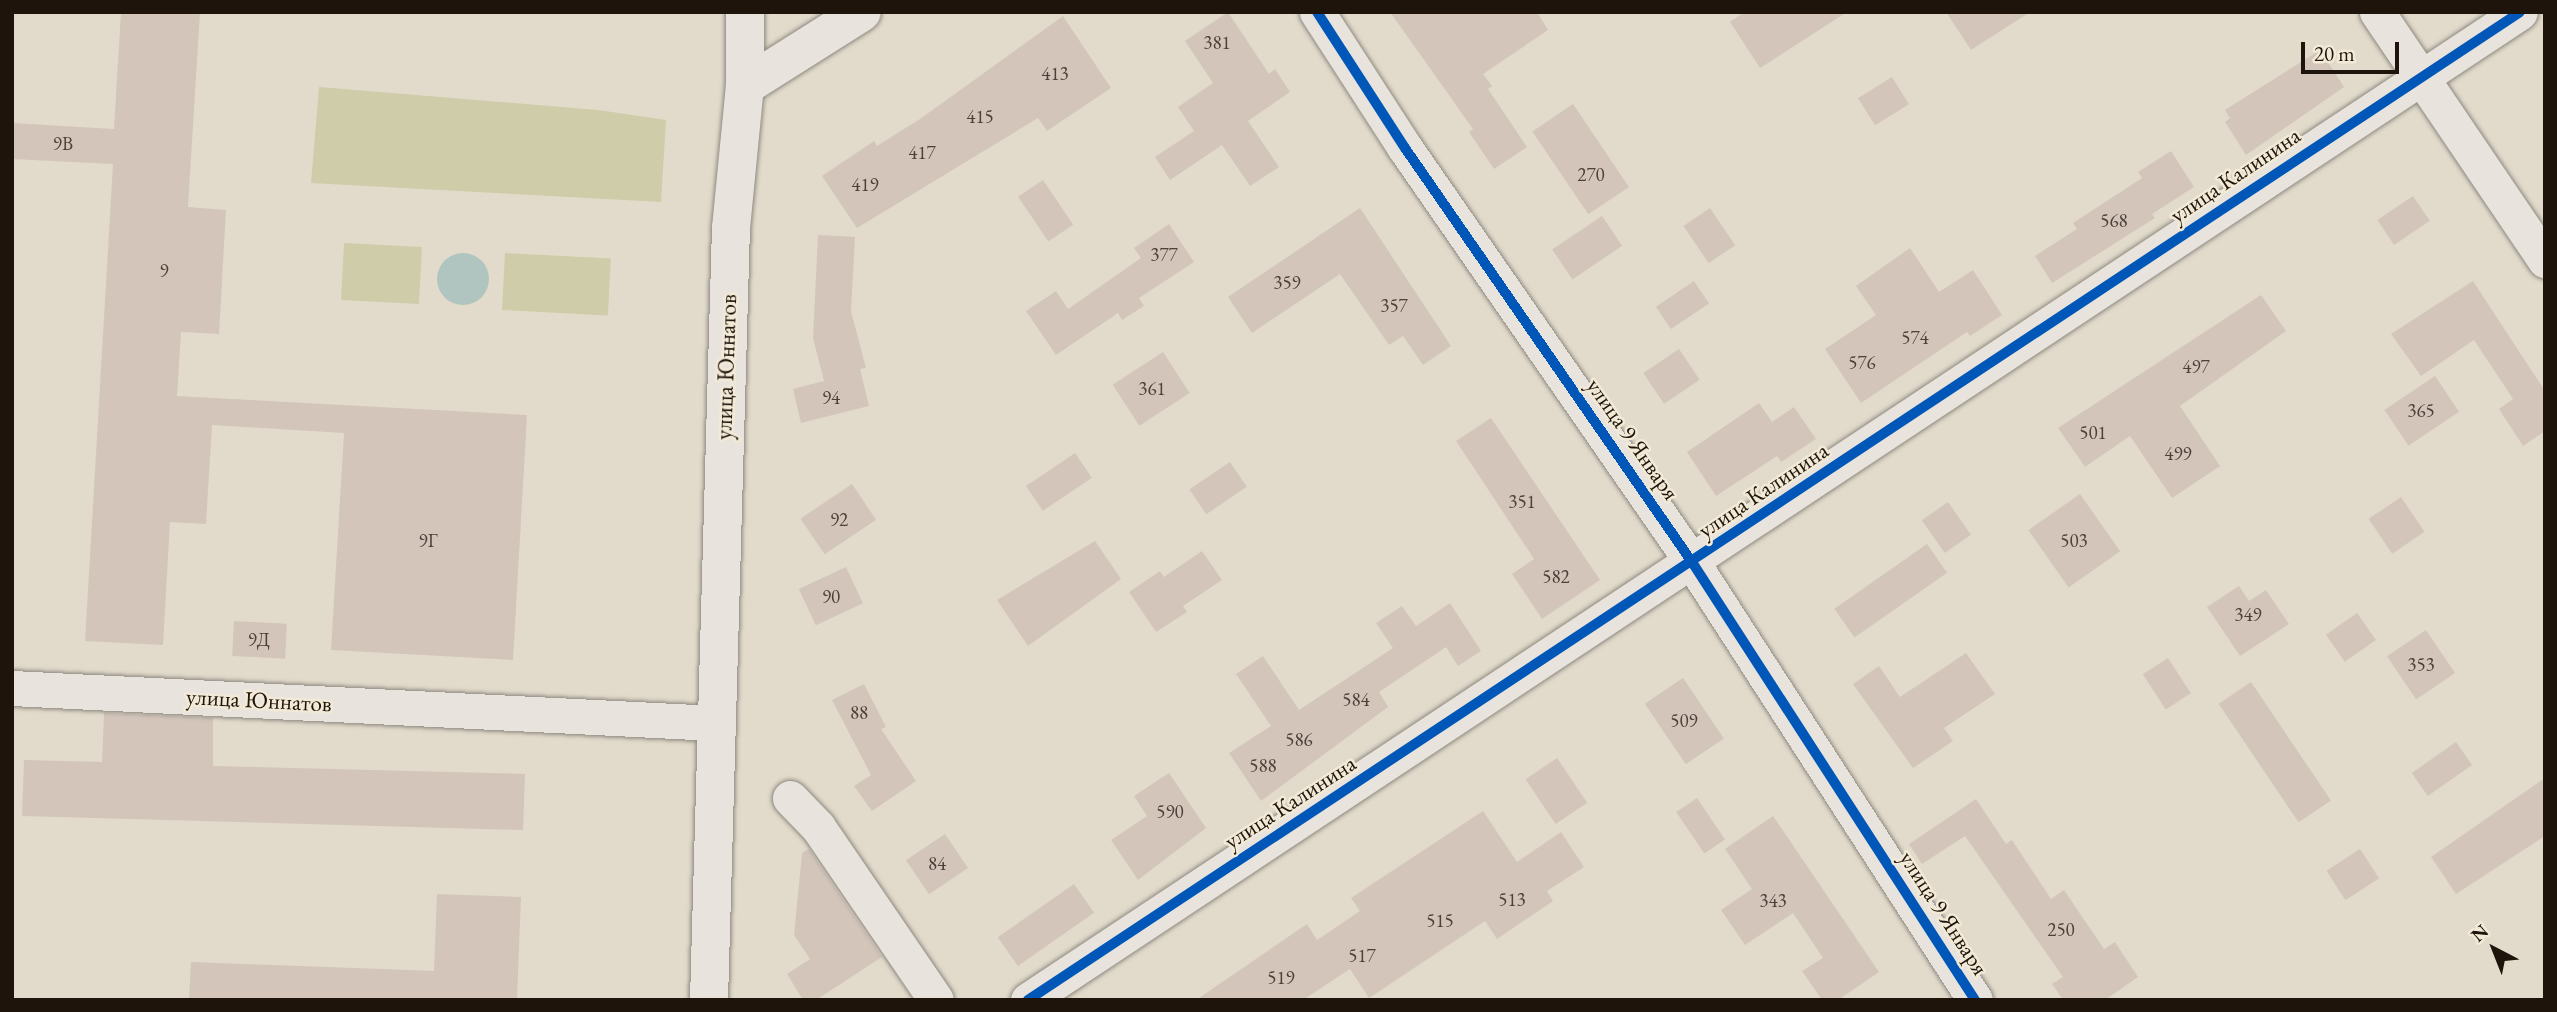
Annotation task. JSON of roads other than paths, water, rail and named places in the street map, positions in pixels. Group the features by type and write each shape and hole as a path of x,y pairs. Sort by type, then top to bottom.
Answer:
{"main road":[{"name":"улица Юннатов","path":"709,1000 730,228 745,86 746,12"},
{"path":"745,86 862,12"}],"street":[{"name":"улица 9 Января","path":"1317,12 1405,148 1692,562 1975,1000"},
{"path":"2377,12 2545,260"},
{"name":"улица Калинина","path":"1028,1000 2520,12"},
{"name":"улица Юннатов","path":"12,688 716,723"},
{"path":"790,798 818,827 936,1000"}],"water":[{"path":"463,253 473,255 481,261 487,269 487,289 481,297 473,303 463,305 453,303 445,297 439,289 437,279 439,269 445,261 453,255"}]}
